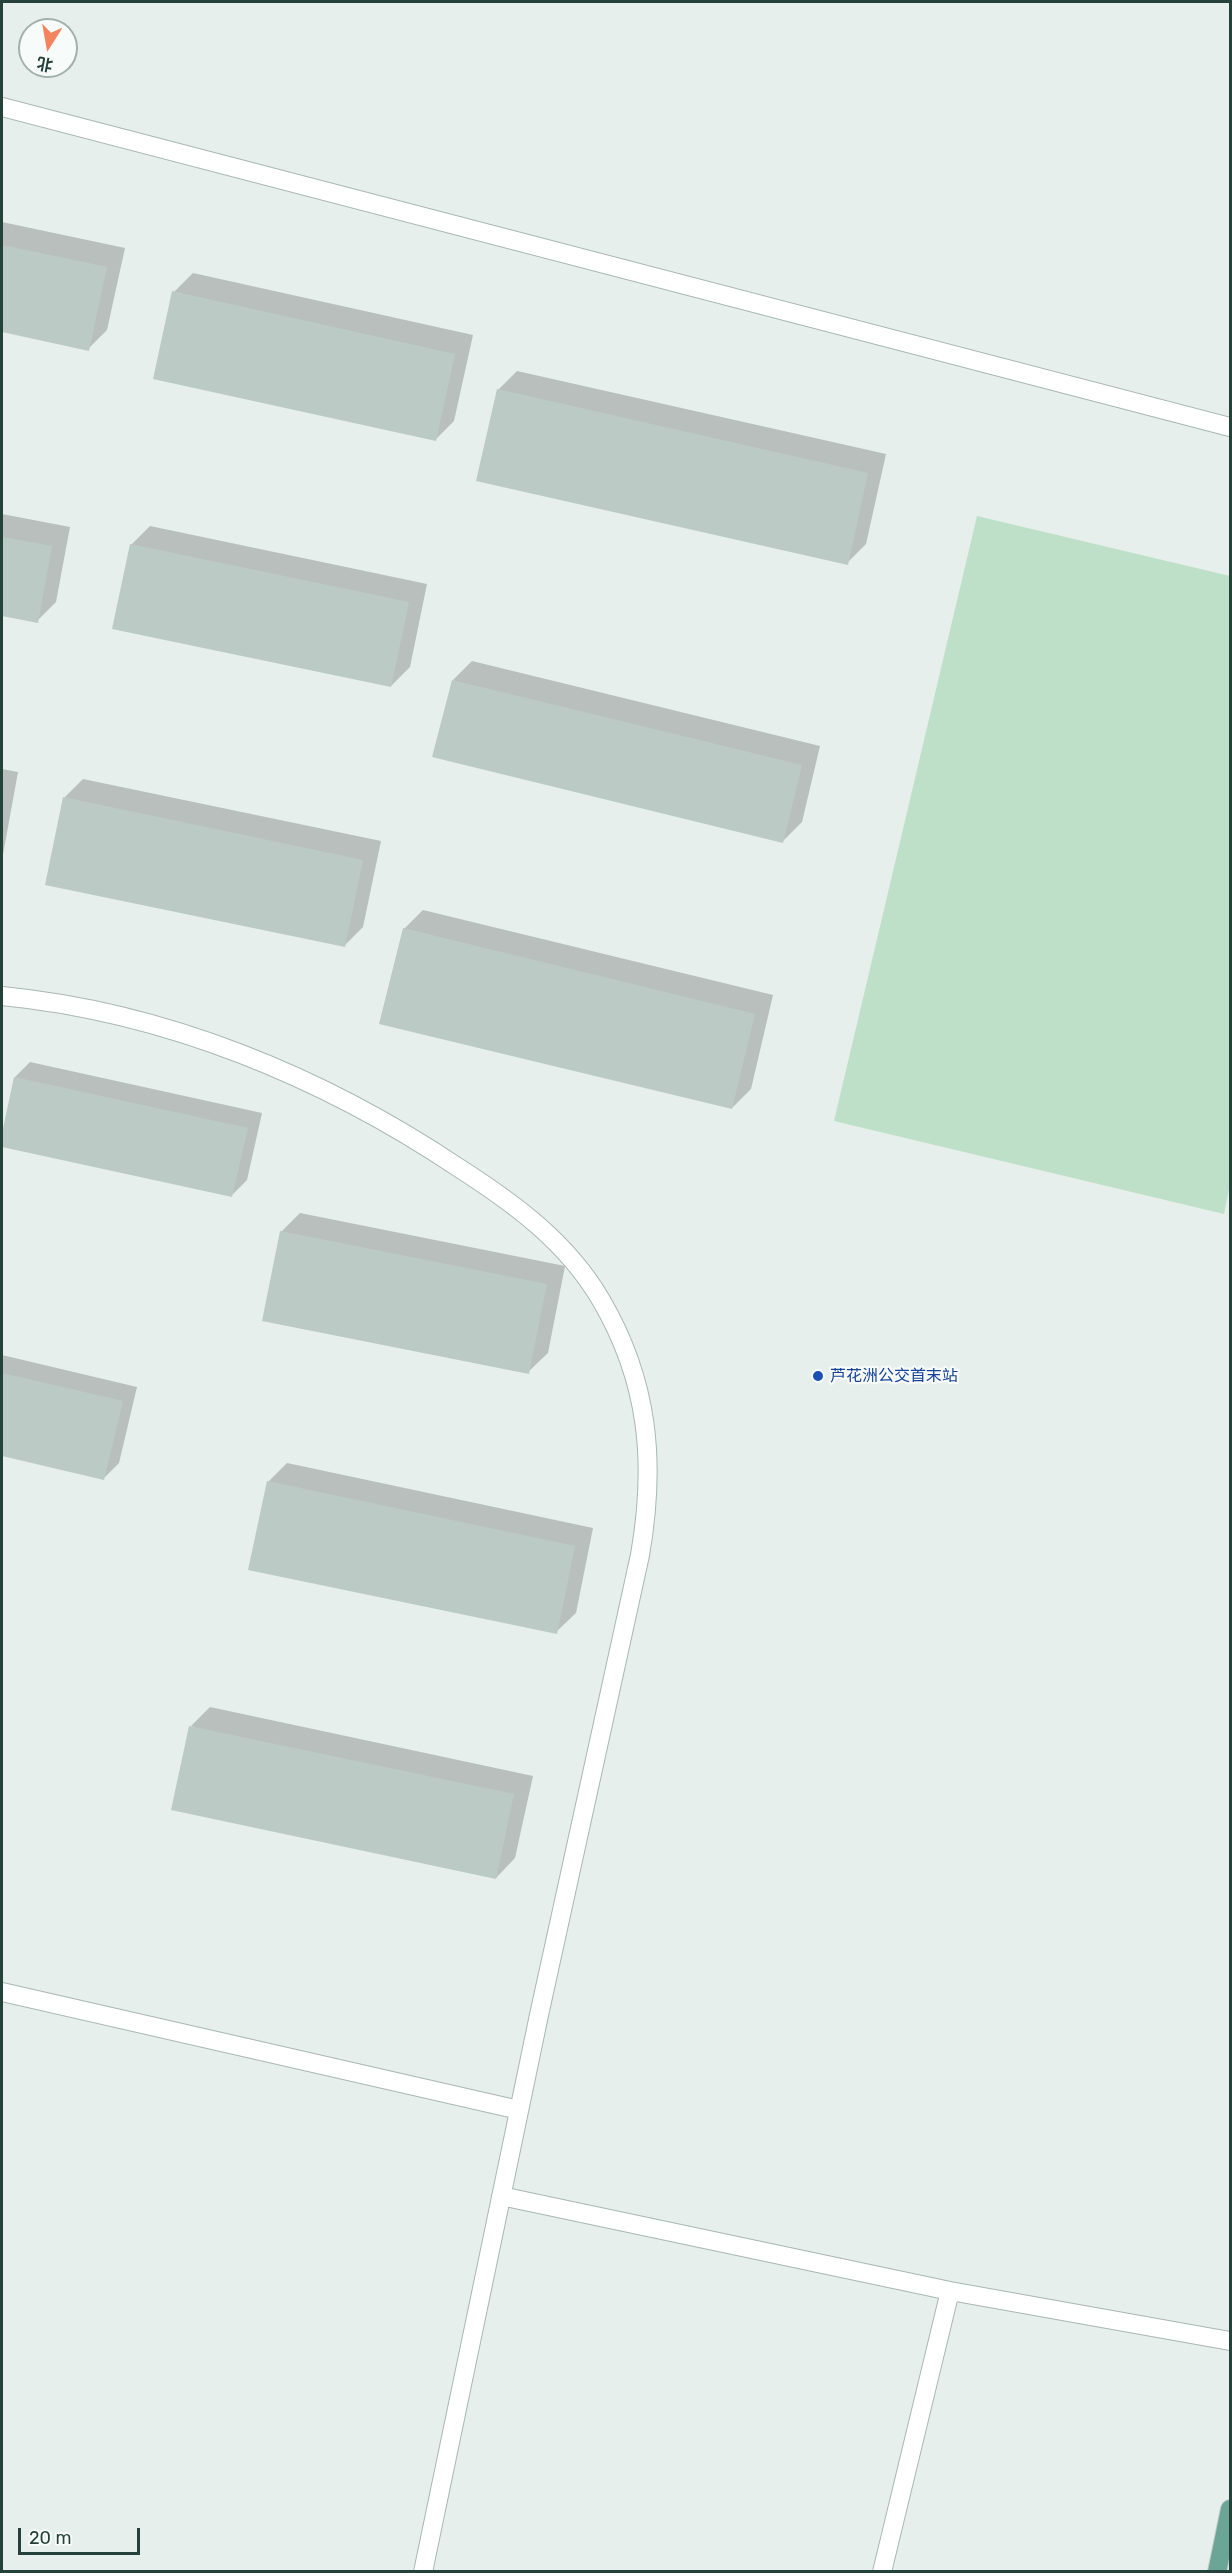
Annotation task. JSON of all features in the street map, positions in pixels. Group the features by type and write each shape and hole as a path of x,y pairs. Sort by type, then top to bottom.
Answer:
{"main road":[{"path":"1217,2571 1230,2509"}],"street":[{"path":"2,107 1230,426"},
{"path":"2,996 99,1012 173,1031 276,1068 364,1110 421,1142 512,1202 546,1231 582,1272 601,1300 621,1339 636,1380 645,1424 650,1467 647,1511 423,2571"},
{"path":"2,1992 519,2110"},
{"path":"501,2196 950,2291 1230,2341"},
{"path":"882,2571 950,2291"}],"green space":[{"path":"977,516 1230,576 1230,1184 1224,1214 834,1121"}],"building":[{"path":"2,245 107,267 89,351 2,332"},
{"path":"172,291 455,354 436,441 153,379"},
{"path":"497,389 868,473 848,565 476,481"},
{"path":"2,537 52,546 38,623 2,616"},
{"path":"130,544 409,602 391,687 112,629"},
{"path":"452,680 802,765 783,843 432,757"},
{"path":"63,797 363,860 345,947 45,885"},
{"path":"403,928 755,1014 732,1109 379,1024"},
{"path":"14,1077 248,1128 232,1197 2,1147 2,1133"},
{"path":"280,1231 547,1284 529,1374 262,1321"},
{"path":"2,1373 123,1401 104,1480 2,1456"},
{"path":"267,1481 575,1546 557,1634 248,1570"},
{"path":"189,1726 514,1794 496,1879 171,1810"}],"place":[{"name":"芦花洲公交首末站","path":"818,1376"}]}
